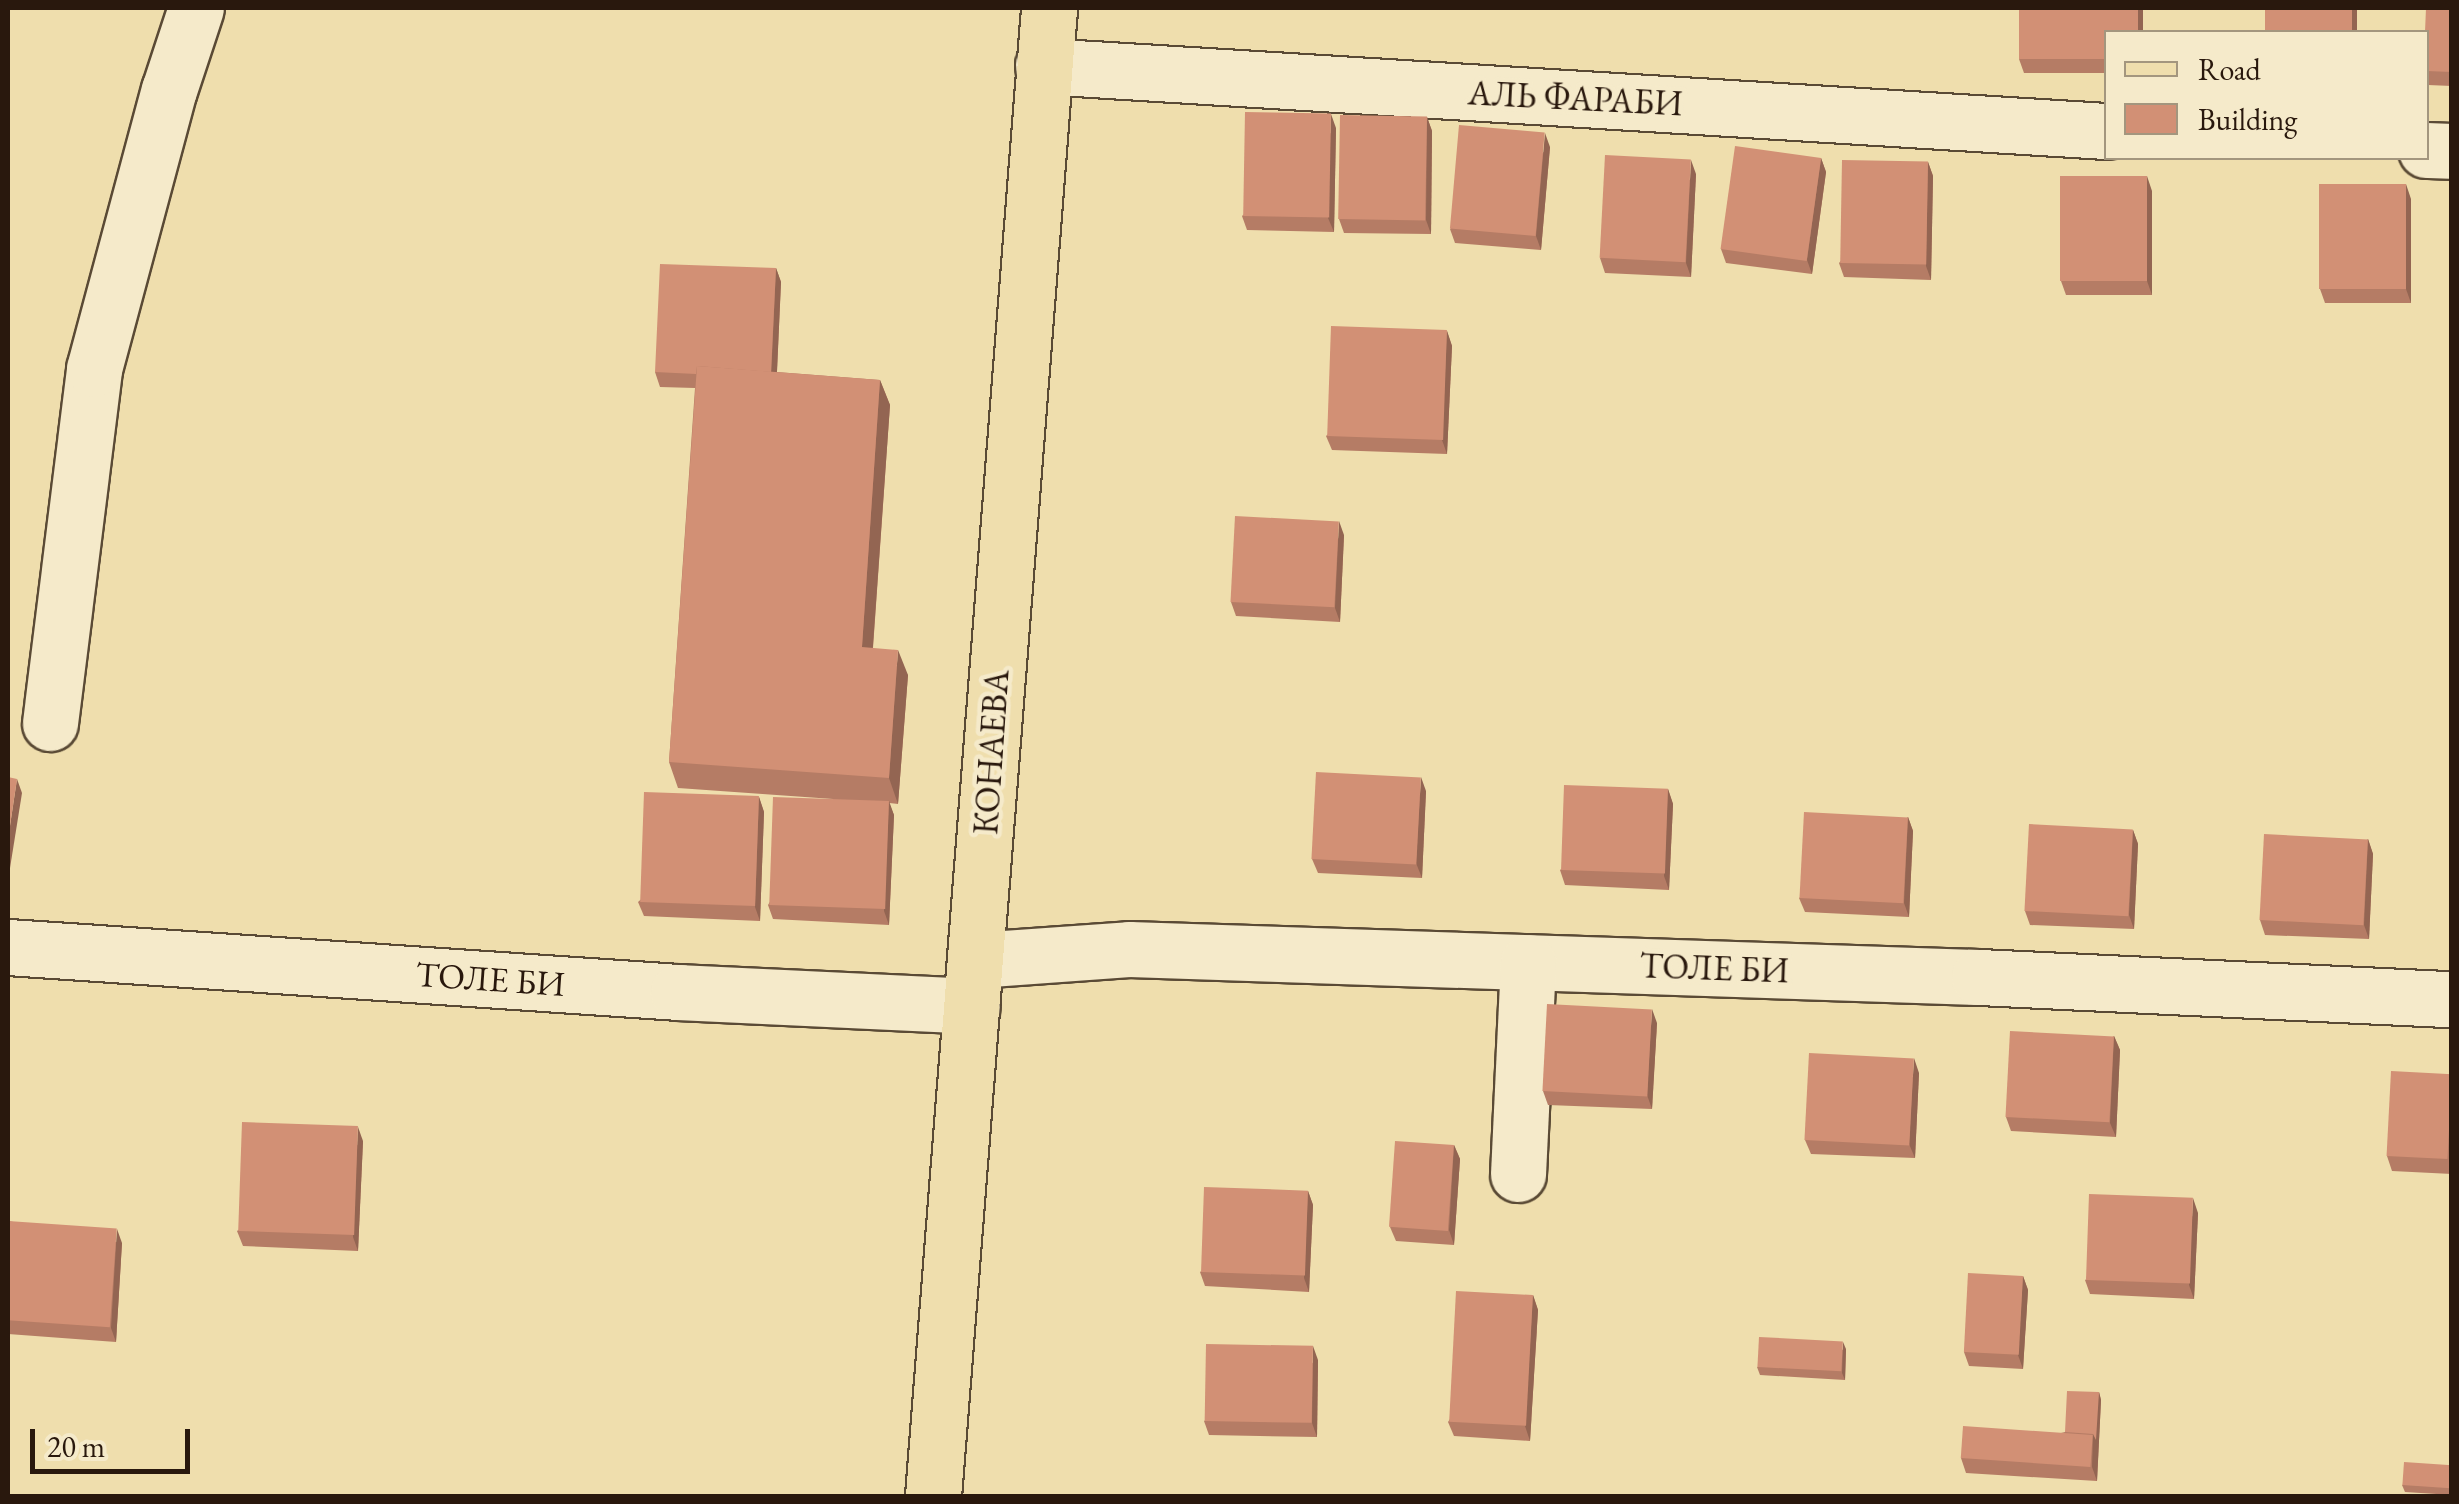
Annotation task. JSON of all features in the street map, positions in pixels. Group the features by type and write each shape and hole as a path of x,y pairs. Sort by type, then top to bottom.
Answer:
{"main road":[{"name":"КОНАЕВА","path":"933,1496 1048,8"}],"street":[{"path":"50,724 94,369 168,90 196,8"},
{"name":"АЛЬ ФАРАБИ","path":"1042,66 2104,130"},
{"name":"ТОЛЕ БИ","path":"8,947 678,992 974,983 1129,949 2452,999"},
{"path":"1518,1174 1528,962"}],"building":[{"path":"2019,8 2138,8 2138,30 2104,30 2104,59 2019,59"},
{"path":"2265,8 2352,8 2352,30 2265,30"},
{"path":"2426,8 2452,8 2452,72 2429,71 2429,30 2425,30"},
{"path":"1245,112 1331,114 1329,217 1243,216"},
{"path":"1340,115 1427,117 1425,221 1338,219"},
{"path":"1459,125 1545,132 1536,236 1450,229"},
{"path":"1735,146 1821,158 1807,261 1721,249"},
{"path":"1605,155 1691,160 1685,262 1600,258"},
{"path":"1842,160 1928,162 1926,264 1840,263"},
{"path":"2060,176 2147,176 2147,281 2060,281"},
{"path":"2319,184 2406,184 2406,289 2319,289"},
{"path":"660,264 776,268 771,372 697,366 696,374 655,372"},
{"path":"1331,326 1447,330 1443,440 1327,436"},
{"path":"697,366 880,380 862,647 898,650 889,778 669,762"},
{"path":"1235,516 1339,521 1334,607 1230,602"},
{"path":"1316,772 1421,777 1416,864 1311,859"},
{"path":"8,777 17,779 8,839"},
{"path":"1564,785 1668,789 1665,874 1561,870"},
{"path":"644,792 759,796 755,906 640,902"},
{"path":"773,797 889,801 885,909 769,905"},
{"path":"1804,812 1908,817 1903,903 1799,898"},
{"path":"2029,824 2133,829 2128,916 2024,911"},
{"path":"2264,834 2368,839 2363,925 2259,920"},
{"path":"1547,1004 1652,1009 1647,1096 1542,1091"},
{"path":"2010,1031 2114,1036 2109,1122 2005,1117"},
{"path":"1809,1053 1914,1058 1909,1145 1804,1140"},
{"path":"2391,1071 2452,1074 2447,1159 2387,1156"},
{"path":"242,1122 358,1126 354,1235 238,1231"},
{"path":"1395,1141 1454,1145 1448,1231 1389,1227"},
{"path":"1204,1187 1308,1191 1305,1276 1201,1272"},
{"path":"2089,1194 2193,1198 2190,1284 2086,1280"},
{"path":"8,1221 117,1229 110,1327 8,1320"},
{"path":"1968,1273 2023,1276 2019,1355 1964,1352"},
{"path":"1456,1291 1533,1295 1526,1426 1449,1422"},
{"path":"1759,1337 1843,1341 1841,1371 1757,1367"},
{"path":"1206,1344 1313,1346 1312,1423 1205,1421"},
{"path":"2067,1391 2099,1392 2096,1440 2093,1434 2065,1432"},
{"path":"1963,1426 2093,1435 2090,1467 1961,1458"},
{"path":"2404,1462 2452,1465 2450,1488 2402,1485"}]}
